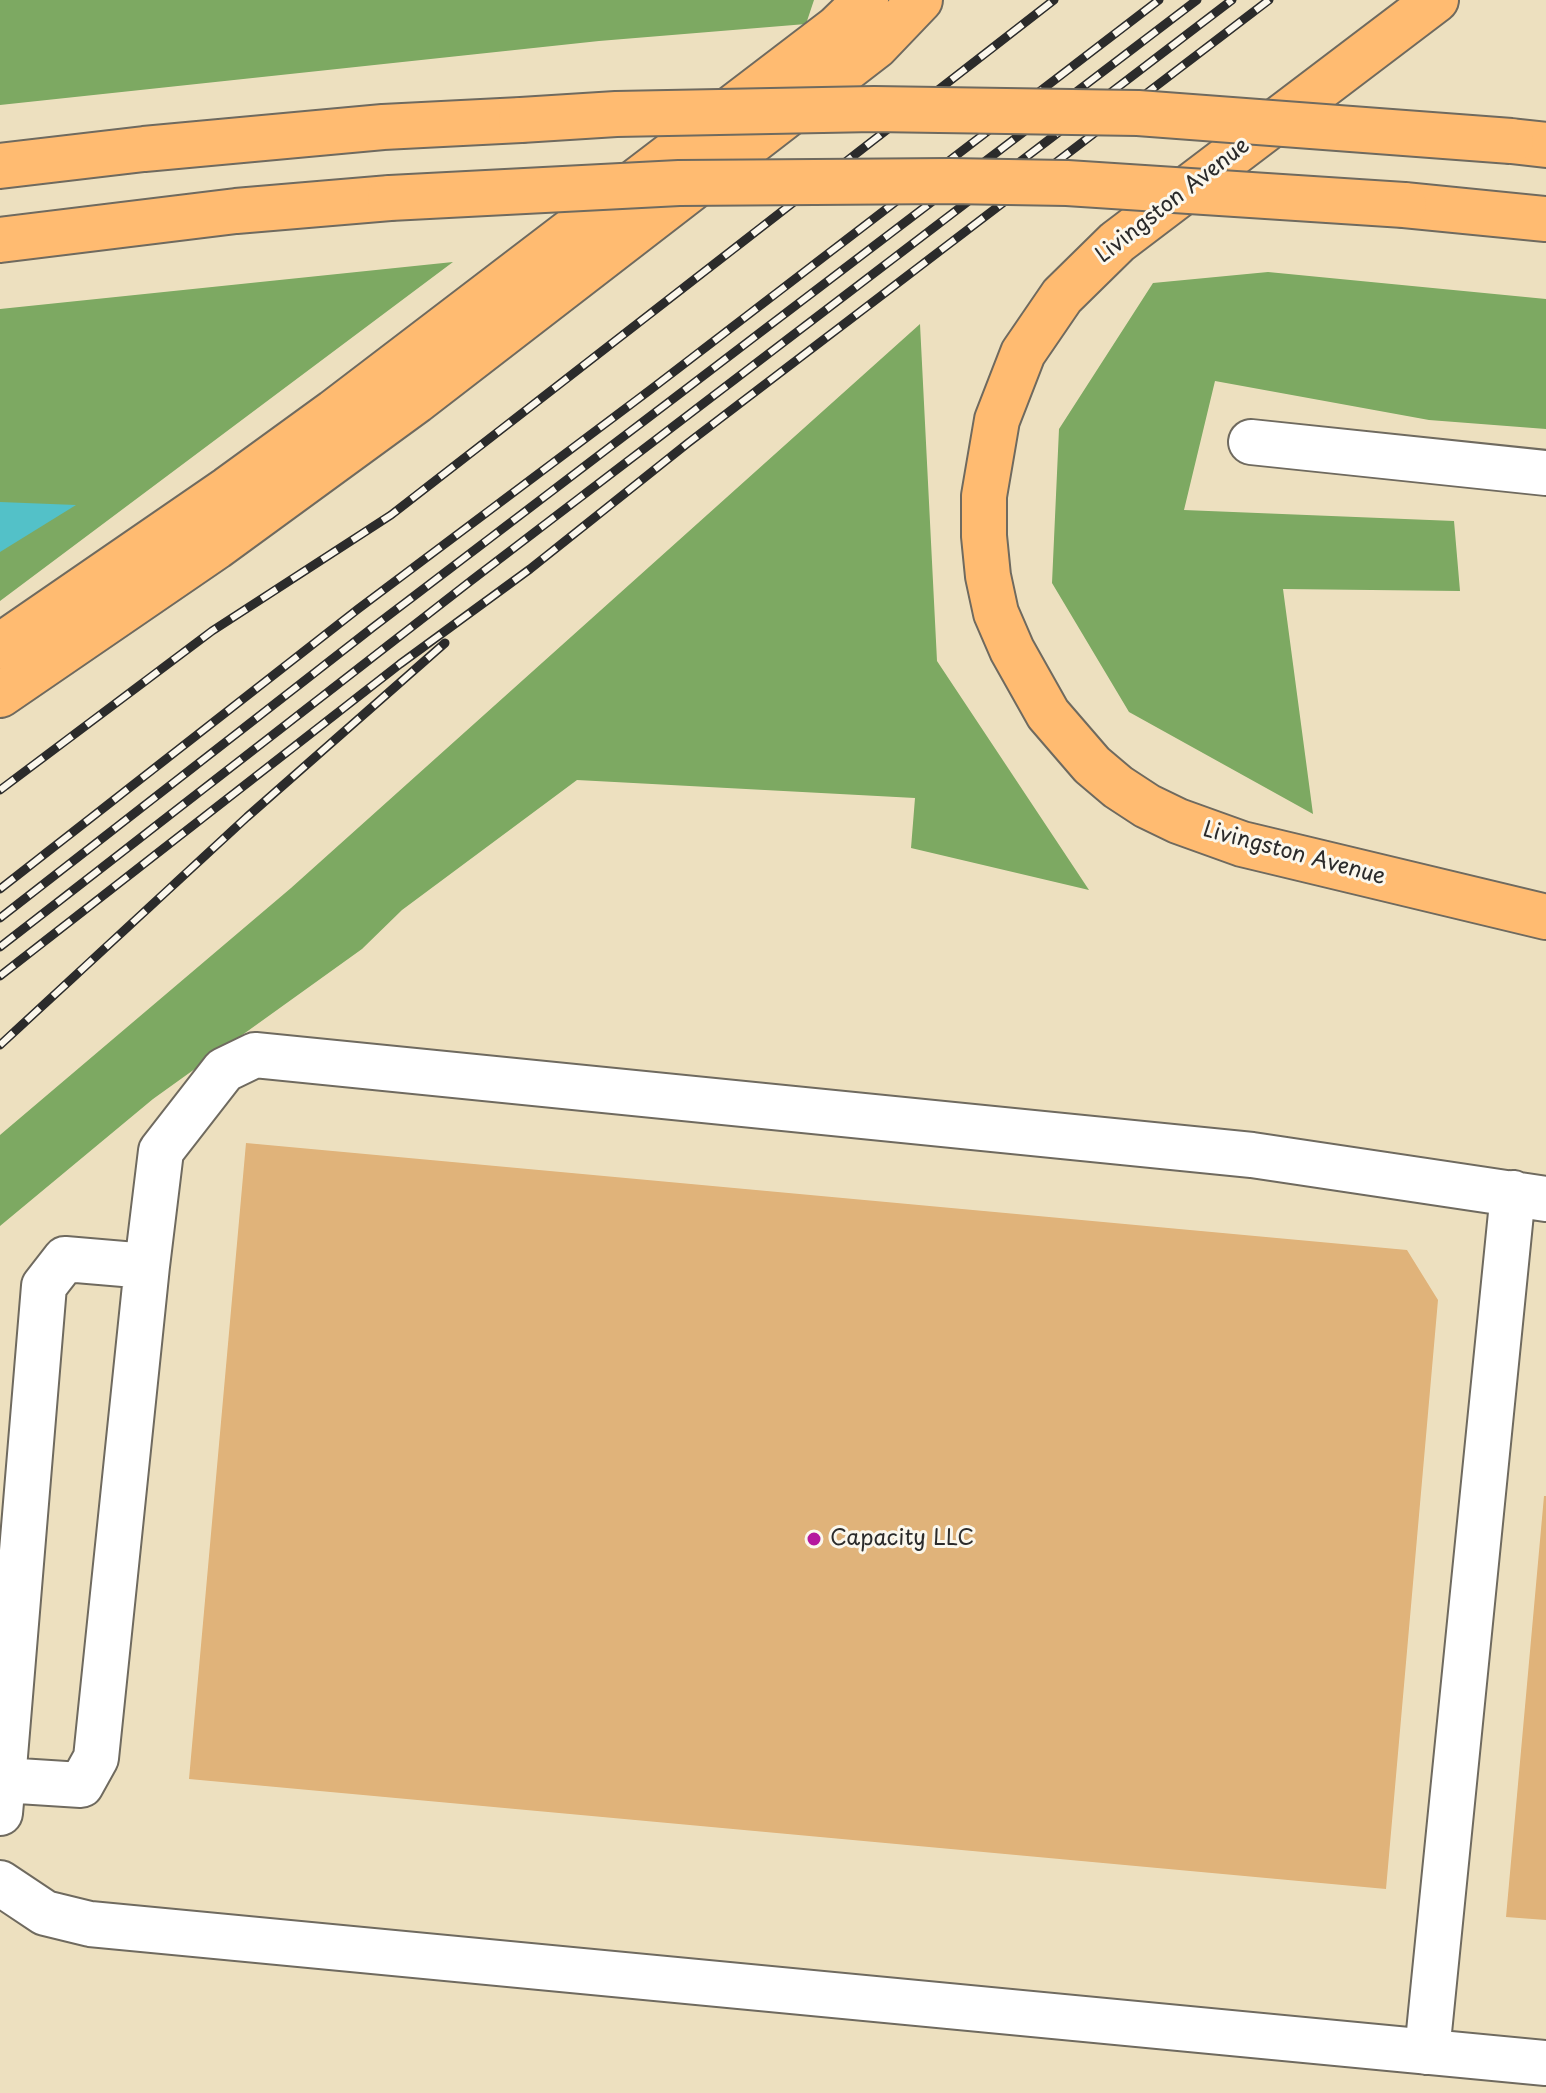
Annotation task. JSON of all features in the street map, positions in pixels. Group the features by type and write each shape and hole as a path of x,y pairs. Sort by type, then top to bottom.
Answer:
{"main road":[{"path":"0,646 334,412 837,28 866,0"},
{"path":"0,695 216,547 416,401 876,46 920,0"},
{"name":"Livingston Avenue","path":"1436,0 1117,242 1062,296 1023,353 997,420 984,496 988,576 996,613 1048,714 1092,765 1147,806 1207,832 1255,848 1546,917"},
{"path":"0,166 158,147 383,127 616,114 874,109 1138,113 1529,143"},
{"path":"0,240 236,211 390,198 679,183 1067,183 1404,205 1546,219"}],"lane":[{"path":"1251,442 1546,473"},
{"path":"147,1266 65,1259 44,1286 1,1796 81,1785 96,1758 161,1151 224,1070 255,1055 1252,1155 1529,1196 1427,2052"},
{"path":"0,1883 45,1913 90,1924 1546,2063"}],"green space":[{"path":"0,0 814,0 806,24 599,41 0,105"},
{"path":"453,262 0,601 0,309"},
{"path":"1268,272 1546,299 1546,429 1429,420 1215,381 1184,510 1454,521 1460,591 1283,589 1313,814 1129,712 1052,583 1059,429 1153,283"},
{"path":"920,324 937,661 1089,890 911,848 915,798 577,780 402,910 362,949 153,1099 0,1226 0,1135 291,888"}],"water":[{"path":"0,502 76,505 0,552"}],"building":[{"name":"Capacity LLC","path":"246,1143 1407,1250 1438,1300 1386,1889 189,1779"},
{"path":"1546,1496 1546,1920 1506,1917"}],"railway":[{"path":"0,790 212,631 391,515 1054,0"},
{"path":"0,889 358,609 1159,0"},
{"path":"0,918 372,628 1197,0"},
{"path":"0,947 472,580 1232,0"},
{"path":"0,976 400,664 530,569 688,443 1269,0"},
{"path":"0,1045 247,817 445,643"}],"place":[{"name":"Capacity LLC","path":"814,1539"}]}
